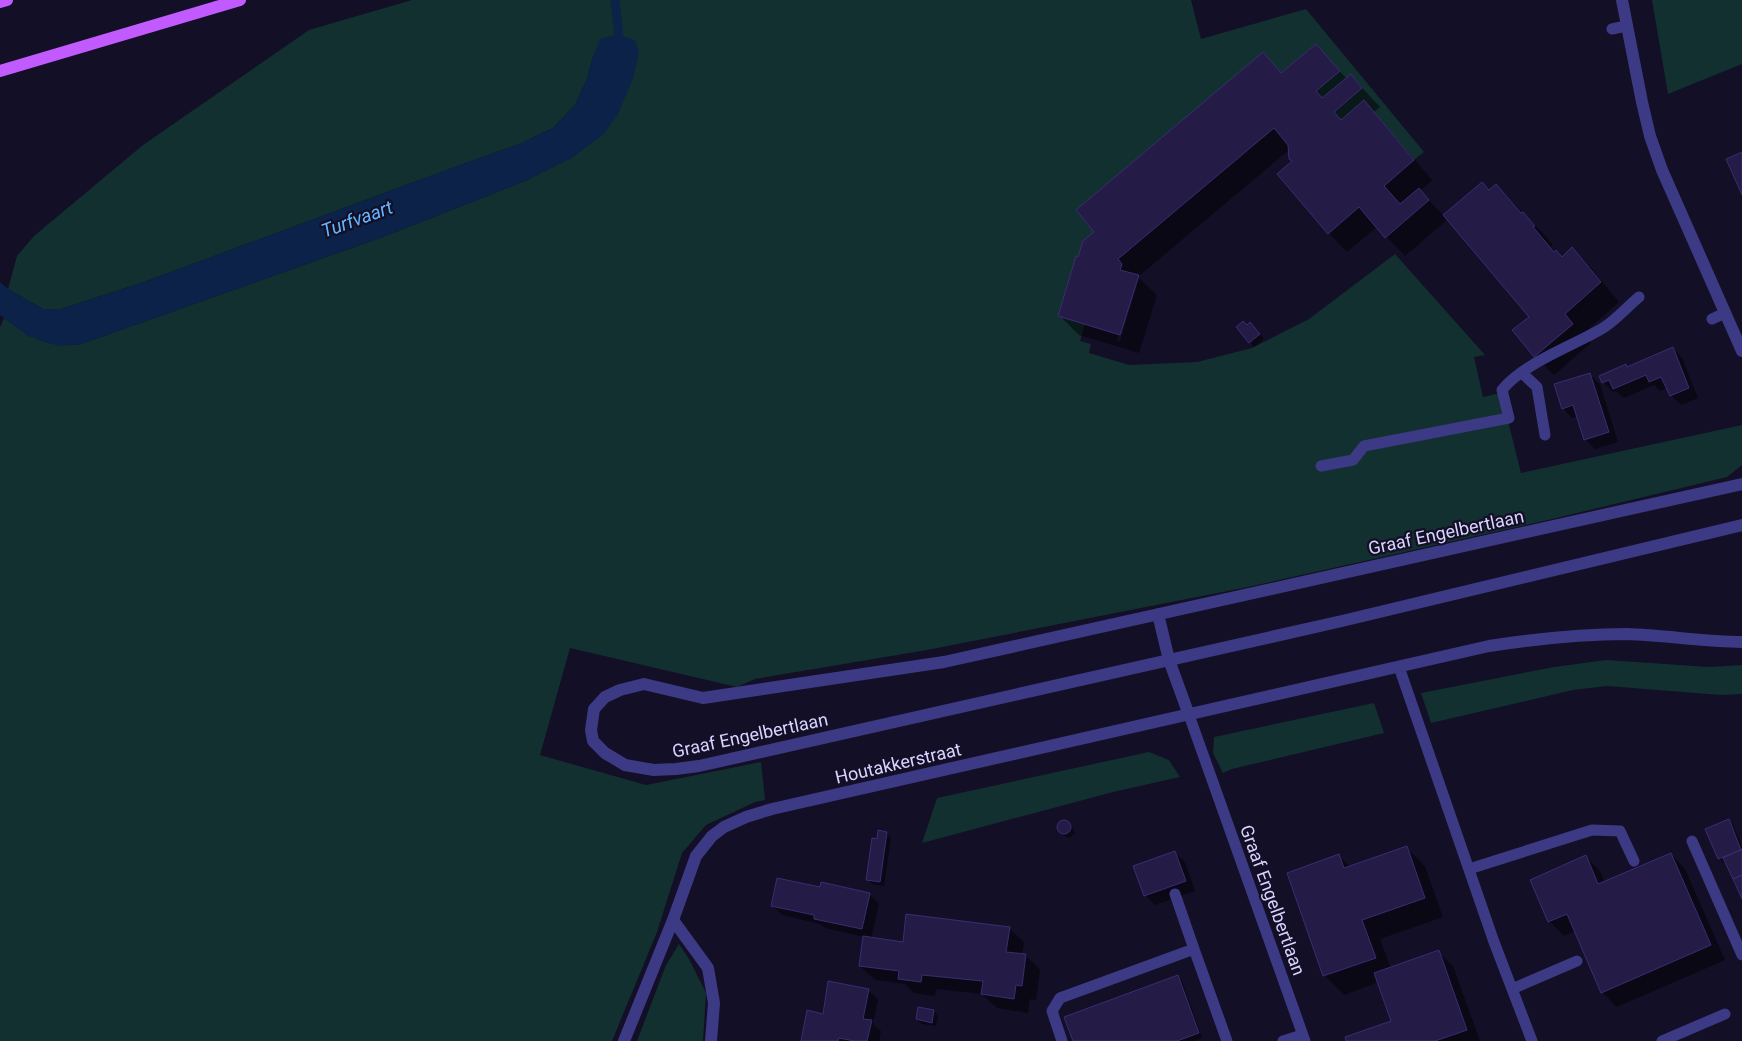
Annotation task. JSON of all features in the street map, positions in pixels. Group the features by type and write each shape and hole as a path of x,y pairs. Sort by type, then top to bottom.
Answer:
{"main road":[{"path":"0,2 7,0"},
{"path":"0,70 240,0"}],"street":[{"path":"1622,0 1646,119 1662,170 1742,351"},
{"name":"Graaf Engelbertlaan","path":"1742,484 944,662 703,698 644,684 620,690 605,697 594,709 591,730 593,741 605,753 625,765 654,770 676,769 717,762 1342,621 1742,525"},
{"name":"Graaf Engelbertlaan","path":"1158,614 1169,660 1189,715"},
{"path":"1189,715 1489,646 1559,637 1628,634 1720,642 1742,642"},
{"name":"Houtakkerstraat","path":"624,1041 673,920 696,856 712,836 746,817 772,809 1189,715"},
{"path":"673,920 708,968 714,1003 711,1041"}],"lane":[{"path":"1612,29 1626,26"},
{"path":"1321,466 1353,460 1364,446 1509,418 1502,390 1509,382 1605,327 1639,298"},
{"path":"1712,319 1726,313"},
{"path":"1522,373 1536,387 1545,435"},
{"path":"1398,667 1494,942 1532,1041"},
{"name":"Graaf Engelbertlaan","path":"1189,715 1304,1038"},
{"path":"1469,869 1592,830 1620,831 1634,861"},
{"path":"1692,840 1742,955"},
{"path":"1175,894 1228,1041"},
{"path":"1062,1041 1052,1011 1060,998 1194,949"},
{"path":"1512,989 1577,961"},
{"path":"1662,1041 1725,1014"},
{"path":"1283,1041 1304,1038"}],"green space":[{"path":"412,0 1191,0 1201,39 1306,9 1424,152 1414,160 1364,100 1341,120 1334,112 1362,87 1351,74 1322,98 1316,91 1339,71 1316,44 1281,73 1263,53 1076,210 1094,232 1078,257 1076,257 1058,316 1085,324 1080,341 1091,344 1089,353 1129,365 1197,362 1252,348 1309,319 1395,254 1485,355 1474,357 1483,397 1501,393 1521,473 1742,425 1742,465 1727,477 1548,520 1248,587 927,650 755,679 737,687 570,648 540,755 646,785 761,762 765,800 755,802 706,825 682,853 657,932 612,1041 0,1041 0,327 4,318 40,340 58,344 81,344 380,238 525,181 573,157 593,56 587,79 575,105 553,128 522,143 144,282 61,309 43,309 8,289 17,256 34,236 143,145 309,30"},
{"path":"1652,0 1742,0 1742,64 1668,94"},
{"path":"1606,660 1709,667 1742,665 1742,694 1721,695 1607,686 1573,690 1431,723 1421,693 1554,667"},
{"path":"1374,703 1384,733 1232,769 1223,773 1213,753 1214,737"},
{"path":"1149,752 1169,760 1180,777 1113,792 922,843 937,798"},
{"path":"679,944 689,959 706,993 703,1041 637,1041 666,965"}],"water":[{"path":"618,35 635,40 639,51 634,76 618,114 603,135 573,157 525,181 380,238 81,344 59,346 28,336 0,315 0,282 8,289 43,309 61,309 144,282 522,143 553,128 575,105 587,79 593,56 601,38"}],"building":[{"path":"1316,44 1340,71 1316,91 1322,98 1351,74 1362,88 1334,112 1341,120 1364,100 1414,160 1384,186 1400,204 1419,188 1429,200 1385,238 1359,207 1328,234 1277,174 1292,161 1289,159 1288,145 1274,128 1118,259 1122,264 1120,270 1139,275 1120,335 1058,316 1076,256 1078,257 1083,241 1094,232 1076,210 1263,52 1281,73"},
{"path":"1742,152 1742,195 1726,159"},
{"path":"1482,182 1489,190 1496,184 1535,226 1533,227 1554,252 1556,250 1562,257 1572,247 1601,282 1565,314 1573,324 1534,357 1512,330 1529,317 1443,215"},
{"path":"1243,321 1247,325 1250,322 1260,334 1249,343 1236,327"},
{"path":"1673,347 1689,388 1670,396 1661,377 1649,382 1646,375 1613,389 1609,380 1602,383 1599,376 1626,364 1627,367"},
{"path":"1590,373 1609,432 1584,440 1573,405 1562,409 1554,384"},
{"path":"1729,819 1741,850 1718,859 1705,829"},
{"path":"1064,820 1069,822 1071,827 1069,832 1064,834 1059,832 1057,827 1059,822"},
{"path":"878,830 887,832 880,882 866,880 872,838 877,839"},
{"path":"1407,846 1425,898 1362,920 1376,958 1323,976 1287,873 1339,854 1344,868"},
{"path":"1742,849 1742,875 1733,879 1723,858"},
{"path":"1175,851 1186,881 1144,896 1133,866"},
{"path":"1671,853 1711,945 1601,993 1567,914 1548,922 1530,880 1586,855 1598,884"},
{"path":"1742,875 1742,899 1733,879"},
{"path":"777,878 820,887 821,882 870,893 862,929 814,919 814,915 771,906"},
{"path":"906,914 1010,927 1006,952 1026,954 1022,986 1016,985 1014,999 981,994 983,981 922,975 921,982 898,979 899,971 859,966 863,936 903,942"},
{"path":"1439,950 1467,1030 1435,1041 1346,1041 1345,1037 1391,1021 1374,973"},
{"path":"1178,975 1199,1033 1177,1041 1073,1041 1064,1017"},
{"path":"828,981 869,989 863,1019 872,1020 867,1041 839,1038 838,1041 801,1041 807,1010 823,1014"},
{"path":"918,1007 934,1010 932,1023 916,1019"}],"waterway":[{"name":"Turfvaart","path":"615,0 620,46"}]}
